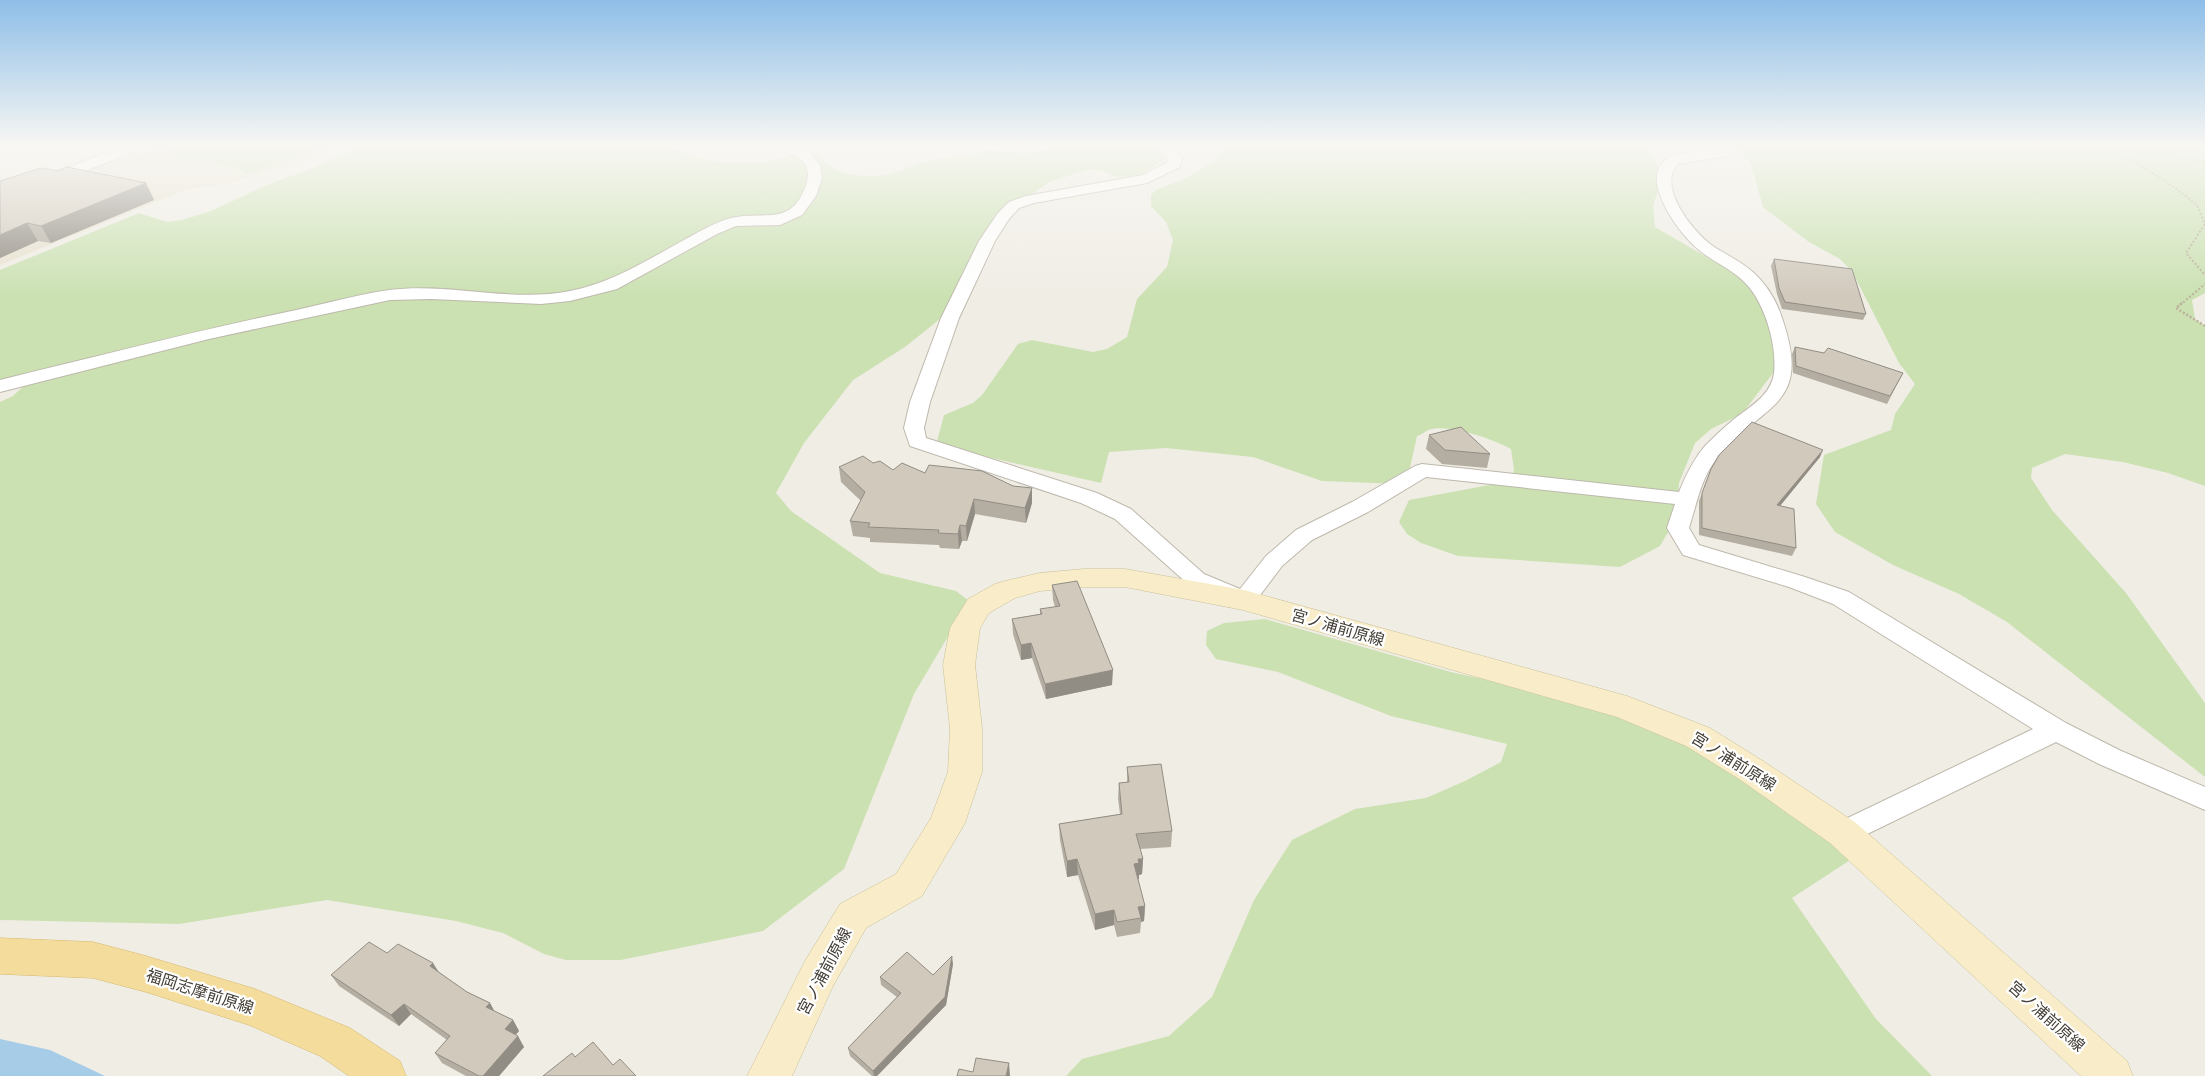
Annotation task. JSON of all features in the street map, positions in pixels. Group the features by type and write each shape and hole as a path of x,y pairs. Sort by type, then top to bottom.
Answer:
{"main road":[{"name":"宮ノ浦前原線","path":"768,1076 783,1051 819,974 853,916 909,885 947,823 965,772 966,728 959,665 965,628 978,606 1005,591 1040,582 1084,578 1125,578 1244,600 1627,708 1698,737 1751,770 1844,833 2112,1076"},
{"name":"福岡志摩前原線","path":"0,956 93,960 146,974 264,1012 335,1042 385,1076"}],"street":[{"path":"0,386 208,334 390,295 431,294 541,299 570,296 611,285 712,231 734,222 780,220 797,212 809,196"},
{"path":"1047,196 1014,205 1003,216 987,241 950,318 920,402 914,428 917,442 1089,498 1123,514 1196,579 1244,600 1274,561 1304,535 1360,507 1422,470 1687,499"},
{"path":"1667,196 1684,225 1699,242 1755,283 1770,308 1776,324 1782,354 1782,380 1776,391 1705,459 1687,499 1678,528 1691,550 1841,598 1922,650 2056,730 2108,757 2205,799"},
{"path":"1844,833 2056,730"}],"path":[{"path":"2185,196 2196,205 2204,224 2186,253 2205,275"},
{"path":"2205,284 2176,308 2205,326"}],"shaded area":[{"path":"0,196 170,196 0,265"}],"green space":[{"path":"243,196 1029,196 1005,214 950,311 905,347 853,380 804,443 776,493 791,511 880,573 956,591 969,601 914,694 844,869 763,931 621,960 566,960 544,954 503,933 456,921 327,900 179,924 0,920 0,402 13,396 32,378 0,385 0,270 139,213 167,222 182,220 211,211"},
{"path":"1151,196 1656,196 1653,206 1655,227 1741,277 1777,329 1782,361 1742,414 1711,429 1695,443 1679,483 1677,517 1660,546 1620,567 1458,556 1421,543 1407,534 1399,522 1409,500 1511,481 1514,470 1511,449 1482,437 1458,430 1436,428 1417,436 1408,477 1399,484 1322,481 1253,457 1166,448 1109,452 1101,483 936,445 944,415 973,403 982,395 1018,344 1032,340 1093,352 1107,349 1127,337 1137,299 1167,267 1173,240 1166,222 1151,206"},
{"path":"1760,196 2205,196 2205,293 2192,300 2195,319 2205,326 2205,486 2168,473 2123,462 2065,454 2032,468 2031,478 2052,510 2126,593 2205,703 2205,777 2007,622 1959,594 1893,565 1835,532 1816,504 1824,455 1891,430 1895,414 1915,384 1899,363 1856,279 1847,266 1840,259 1809,242 1763,207"},
{"path":"1265,619 1451,672 1625,710 1867,849 1792,898 1876,1019 1932,1076 1066,1076 1082,1059 1169,1036 1212,997 1254,900 1292,840 1355,809 1426,798 1465,781 1501,762 1507,744 1391,716 1278,672 1216,659 1206,645 1207,631 1224,623"}],"water":[{"path":"0,1039 50,1050 105,1076 0,1076"}],"building":[{"path":"0,196 114,196 41,226 27,223 0,235"},
{"path":"1774,259 1852,269 1866,314 1785,302 1779,288"},
{"path":"1795,347 1824,353 1828,348 1903,373 1890,396 1796,366"},
{"path":"1752,422 1823,450 1777,505 1794,509 1796,548 1702,528 1702,493 1711,469 1719,455"},
{"path":"1461,427 1490,454 1445,450 1429,435"},
{"path":"863,456 873,463 880,461 893,470 902,463 925,473 929,465 982,471 1013,486 1032,488 1025,508 974,499 966,526 960,525 958,534 938,533 939,530 868,527 870,523 850,521 865,492 839,467"},
{"path":"1077,581 1113,670 1045,684 1031,643 1021,645 1012,619 1042,614 1040,609 1060,606 1052,585"},
{"path":"1161,764 1172,831 1136,834 1143,859 1138,859 1139,863 1134,864 1145,906 1138,907 1141,918 1117,922 1114,910 1095,914 1077,859 1067,861 1059,824 1122,814 1119,783 1129,782 1127,767"},
{"path":"369,942 387,953 398,944 433,963 430,966 467,992 490,1003 486,1007 513,1020 505,1029 518,1036 483,1076 479,1076 435,1053 450,1036 404,1004 391,1015 331,975"},
{"path":"907,952 933,975 952,956 945,997 873,1071 848,1048 901,993 880,977"},
{"path":"593,1042 613,1065 620,1059 636,1076 543,1076 572,1053 575,1057"},
{"path":"976,1058 1009,1063 1006,1076 957,1076 959,1069 973,1072"}]}
